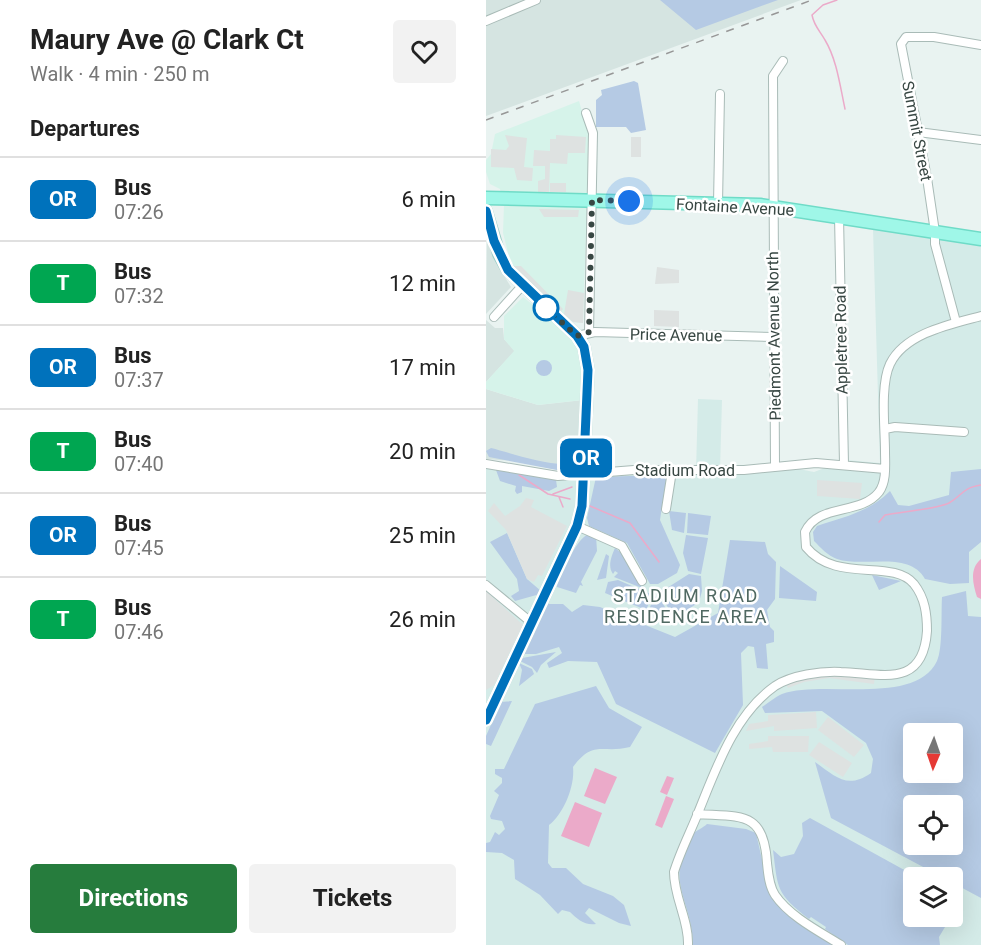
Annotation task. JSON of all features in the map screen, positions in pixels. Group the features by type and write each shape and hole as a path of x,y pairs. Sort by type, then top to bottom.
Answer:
{"main road":[{"name":"Fontaine Avenue","path":"486,198 773,206 981,239"},
{"path":"486,212 503,263 522,286 577,336 584,347 588,370 585,473 582,506 577,526 486,720"}],"street":[{"path":"486,21 536,0"},
{"name":"Summit Street","path":"956,322 935,244 935,232 918,132 901,44 903,38 911,36 981,45"},
{"name":"Piedmont Avenue North","path":"775,466 773,76 783,62"},
{"path":"718,204 720,94"},
{"path":"586,113 593,133 589,332"},
{"path":"918,132 981,140"},
{"name":"Appletree Road","path":"839,216 844,464"},
{"path":"494,317 522,286"},
{"path":"688,945 687,928 674,888 674,872 725,748 751,710 773,687 821,672 891,676 904,673 920,658 926,639 927,619 922,597 911,582 891,573 833,566 814,556 804,543 807,528 817,518 855,508 872,499 882,487 885,469 887,374 894,357 918,338 956,322 981,316"},
{"name":"Price Avenue","path":"577,336 589,332 775,337"},
{"path":"885,429 895,427 964,432"},
{"name":"Stadium Road","path":"486,464 558,476 585,473 744,470 775,466 844,464 885,469"},
{"path":"666,509 672,471"},
{"path":"577,526 622,546 642,581"},
{"path":"486,585 532,623"},
{"path":"698,814 732,816 749,820 759,827 766,847 767,867 774,894 789,909 841,945"}],"shaded area":[{"path":"486,0 801,0 486,116"},
{"path":"660,0 778,0 696,30"},
{"path":"634,81 638,83 646,130 631,133 626,127 596,127 596,100 602,95 601,90"},
{"path":"579,101 589,136 583,323 573,322 512,268 503,233 504,204 500,189 490,184 486,172 486,160 491,154 495,134"},
{"path":"505,135 527,138 524,167 533,168 532,181 517,180 514,168 491,167 491,149 506,150 509,146"},
{"path":"556,135 586,137 585,153 568,153 567,164 550,163 549,192 538,192 538,181 545,179 545,166 533,166 534,150 550,151 550,139 556,139"},
{"path":"631,137 641,137 641,157 631,157"},
{"path":"550,183 566,183 566,192 550,192"},
{"path":"539,209 579,210 578,217 544,217"},
{"path":"873,229 981,243 981,945 486,945 486,463 548,474 696,471 698,399 722,400 720,470 728,471 729,475 799,469 814,472 846,460 880,463"},
{"path":"487,235 495,261 511,287 486,314"},
{"path":"511,266 521,266 563,309 559,314"},
{"path":"657,267 679,270 679,283 655,284"},
{"path":"568,290 584,293 583,323 573,322 564,314"},
{"path":"523,297 576,339 583,355 583,400 538,405 486,389 486,382 514,351 504,339 504,316"},
{"path":"654,310 679,311 679,327 654,326"},
{"path":"486,320 495,328 503,328 504,339 515,351 486,382"},
{"path":"541,360 547,360 552,368 550,374 541,376 536,371 536,365"},
{"path":"486,389 538,405 583,400 581,465 570,470 558,470 514,461 486,459"},
{"path":"491,448 550,463 572,464 581,461 579,469 557,470 489,457 486,451"},
{"path":"981,469 981,542 969,552 969,583 950,584 925,579 918,570 897,562 860,562 837,559 827,554 814,541 813,532 817,526 865,509 890,491 898,505 909,506 949,495 951,472"},
{"path":"496,470 507,470 556,480 557,487 549,491 522,486 522,492 517,494 516,486 500,481"},
{"path":"663,475 666,480 660,520 680,565 677,573 658,584 650,584 627,543 589,526 587,518 596,477"},
{"path":"817,480 862,483 860,499 817,496"},
{"path":"526,498 534,500 531,507 567,526 542,576 538,575 534,582 527,579 506,530 488,511 494,503 505,516 520,506"},
{"path":"669,511 686,513 684,533 672,530"},
{"path":"688,513 711,516 708,535 687,533"},
{"path":"507,533 527,579 541,591 540,594 515,601 511,596 519,591 517,579 490,542"},
{"path":"587,535 596,536 597,551 581,582 583,586 580,585 576,593 557,587 560,575 569,558"},
{"path":"686,535 708,538 701,574 688,571 683,553"},
{"path":"730,540 765,542 768,554 776,562 775,599 767,610 770,627 774,631 774,642 766,644 768,669 757,668 754,647 748,646 741,653 743,705 715,753 616,704 597,662 568,661 549,668 547,663 562,653 559,647 536,654 523,654 548,604 563,604 572,612 583,605 600,607 675,637 718,613"},
{"path":"615,548 624,555 642,588 614,577 618,573 615,571 613,574 610,564"},
{"path":"606,554 609,556 606,578 597,580"},
{"path":"981,559 981,599 977,597 974,587 973,572"},
{"path":"780,566 817,592 816,601 779,598"},
{"path":"689,574 701,576 702,591 699,602 683,613 672,614 659,593"},
{"path":"872,575 901,581 879,590"},
{"path":"618,580 653,595 646,610 605,593 608,582"},
{"path":"486,591 523,625 494,685 486,690"},
{"path":"966,591 968,616 981,617 981,898 963,888 963,867 923,867 831,818 815,762 835,776 848,781 863,778 871,773 873,759 866,743 822,711 765,713 762,707 782,694 799,690 889,688 909,683 926,675 937,661 941,639 942,597"},
{"path":"654,596 659,598 671,616 681,616 674,620 649,610"},
{"path":"556,652 541,665 537,673 532,667 520,661 522,658"},
{"path":"519,663 532,669 534,674 519,686 522,670"},
{"path":"810,674 875,676 874,684 829,678 804,682 788,688 785,682"},
{"path":"596,686 609,708 642,727 630,747 593,750 580,758 573,767 567,799 559,814 549,825 548,863 552,868 566,868 583,884 613,896 624,905 631,926 619,923 589,908 585,913 596,924 585,923 570,912 562,910 558,914 540,895 515,879 514,860 502,853 486,852 486,843 490,842 495,832 499,835 505,829 502,821 491,819 490,816 499,795 494,791 502,783 502,778 495,774 495,769 504,769 535,704"},
{"path":"512,701 491,746 486,744 486,736 501,702"},
{"path":"816,712 817,728 774,731 774,726 746,731 749,724 768,721 768,715"},
{"path":"828,717 864,745 854,757 818,730"},
{"path":"768,736 809,736 808,752 773,752 772,747 749,749 749,744 768,741"},
{"path":"819,742 852,763 843,777 809,755"},
{"path":"595,768 617,777 605,804 584,796"},
{"path":"667,776 674,778 667,795 660,792"},
{"path":"666,796 674,799 662,828 655,825"},
{"path":"575,802 602,813 589,847 561,836"},
{"path":"810,818 903,869 903,927 945,927 939,937 940,945 848,945 811,917 809,919 790,903 780,890 773,850 781,857 794,854 803,836 802,823"},
{"path":"707,824 746,829 756,833 770,895 778,905 836,945 693,945 692,930 682,891 680,865 692,835"}],"waterway":[{"path":"837,0 823,5 812,15 838,73 845,109"},
{"path":"519,475 548,494 570,499"},
{"path":"879,522 885,515 927,509 949,503 966,490 981,485"},
{"path":"553,494 572,487"},
{"path":"559,497 563,507"},
{"path":"590,506 630,523 659,562"}],"railway":[{"path":"486,120 812,0"}],"bus line":[{"name":"OR","path":"486,211 503,263 513,278 577,336 584,347 588,370 585,481 577,526 486,720"}],"district":[{"name":"STADIUM ROAD RESIDENCE AREA","path":"686,605"}],"route":[{"path":"546,308 577,336 589,332 592,200 629,201"}]}
